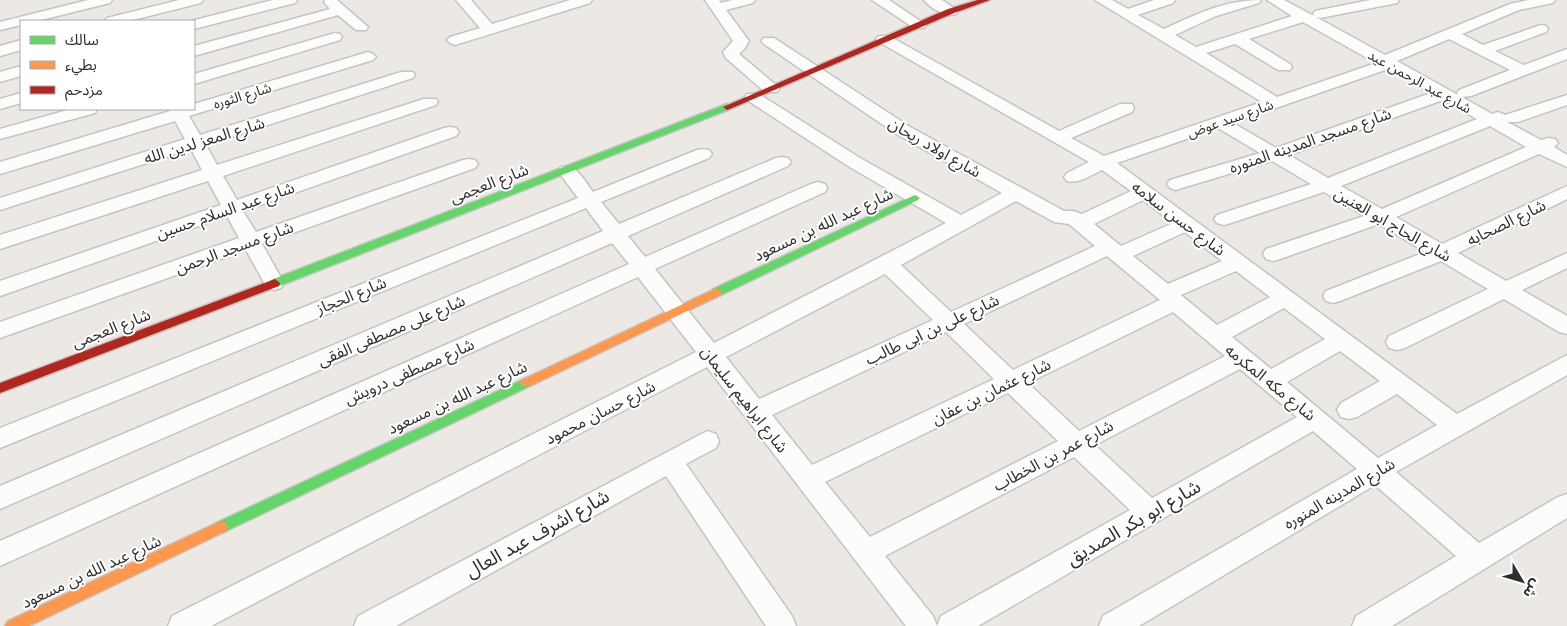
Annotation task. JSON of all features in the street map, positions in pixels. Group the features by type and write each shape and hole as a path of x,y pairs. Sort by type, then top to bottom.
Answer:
{"street":[{"path":"23,20 101,0"},
{"path":"117,0 122,20 196,0"},
{"path":"195,25 290,0"},
{"path":"463,0 489,29"},
{"path":"456,40 562,3 584,0"},
{"path":"748,0 715,4 741,41 730,52 731,55 771,89"},
{"path":"879,0 919,25"},
{"path":"931,0 951,11"},
{"name":"شارع العجمى","path":"0,388 567,171 753,97 951,11 986,0"},
{"path":"1114,5 1168,0"},
{"path":"1162,35 1211,13 1254,0"},
{"name":"شارع عبد الرحمن عيد","path":"1274,0 1312,16 1390,60 1444,94 1503,117 1558,144 1567,162"},
{"name":"شارع عبد الرحمن عيد","path":"1293,0 1312,16"},
{"path":"1194,52 1312,16 1392,0"},
{"name":"شارع سيد عوض","path":"1073,177 1103,162 1390,60 1515,7 1548,0"},
{"path":"195,51 337,3 362,27"},
{"path":"1114,5 1274,102"},
{"path":"0,26 20,21"},
{"path":"1483,50 1541,29"},
{"path":"1265,30 1282,39"},
{"path":"1450,34 1523,71"},
{"path":"195,79 335,38"},
{"name":"شارع حسن سلامه","path":"884,39 1103,162 1456,426"},
{"path":"1236,39 1284,67"},
{"name":"شارع اولاد ريحان","path":"769,41 904,131 1016,193 1070,220"},
{"path":"0,51 20,45"},
{"path":"1465,93 1567,54"},
{"name":"شارع الثوره","path":"195,106 368,57"},
{"name":"شارع عبد الرحمن عيد","path":"1390,60 1465,93 1503,117 1558,144"},
{"path":"0,76 20,71"},
{"name":"شارع المعز لدين الله","path":"0,204 408,75"},
{"name":"شارع مسجد المدينه المنوره","path":"1176,184 1273,155 1444,94"},
{"path":"753,97 854,162 960,223"},
{"path":"0,104 20,98"},
{"path":"1224,218 1326,186 1503,117 1567,100"},
{"path":"0,242 430,102"},
{"path":"1058,137 1126,108"},
{"path":"0,134 85,110"},
{"path":"179,111 274,283"},
{"name":"شارع الثوره","path":"0,168 179,111"},
{"name":"شارع الحاج ابو العنين","path":"1219,122 1567,326"},
{"name":"شارع عبد السلام حسين","path":"0,289 450,132"},
{"path":"1273,254 1380,217 1558,144"},
{"name":"شارع الحجاز","path":"0,438 703,154"},
{"name":"شارع على مصطفى الفقى","path":"0,498 782,162"},
{"name":"شارع مسجد الرحمن","path":"0,330 468,164"},
{"name":"شارع ابراهيم سليمان","path":"567,171 923,626"},
{"name":"شارع مصطفى درويش","path":"0,554 818,188"},
{"path":"1070,220 1143,192"},
{"name":"شارع الصحابه","path":"1333,296 1442,252 1567,192"},
{"name":"شارع حسان محمود","path":"182,626 887,264 1016,193"},
{"name":"شارع عبد الله بن مسعود","path":"13,626 915,198"},
{"name":"شارع مكه المكرمه","path":"1070,220 1114,251 1315,418 1476,558"},
{"name":"شارع على بن ابى طالب","path":"755,412 948,322 1114,251 1186,224"},
{"path":"1397,342 1567,260"},
{"name":"شارع عثمان بن عفان","path":"807,479 1011,381 1238,262"},
{"path":"887,264 1150,513"},
{"path":"1215,336 1285,298"},
{"path":"1269,380 1341,340"},
{"name":"شارع عمر بن الخطاب","path":"866,553 1241,358"},
{"name":"شارع المدينه المنوره","path":"1113,626 1376,471 1567,364"},
{"path":"1349,410 1397,382"},
{"name":"شارع ابو بكر الصديق","path":"951,626 1315,418"},
{"name":"شارع اشرف عبد العال","path":"368,626 707,441"},
{"path":"670,461 782,626"},
{"path":"1366,626 1476,558 1567,505"}],"traffic: fast":[{"path":"275,283 727,107"},
{"path":"717,292 915,198"},
{"path":"221,527 526,383"}],"traffic: slow":[{"path":"526,383 717,292"},
{"path":"13,626 221,527"}],"traffic: jam":[{"path":"727,107 951,11 986,0"},
{"path":"0,388 275,283"}]}
